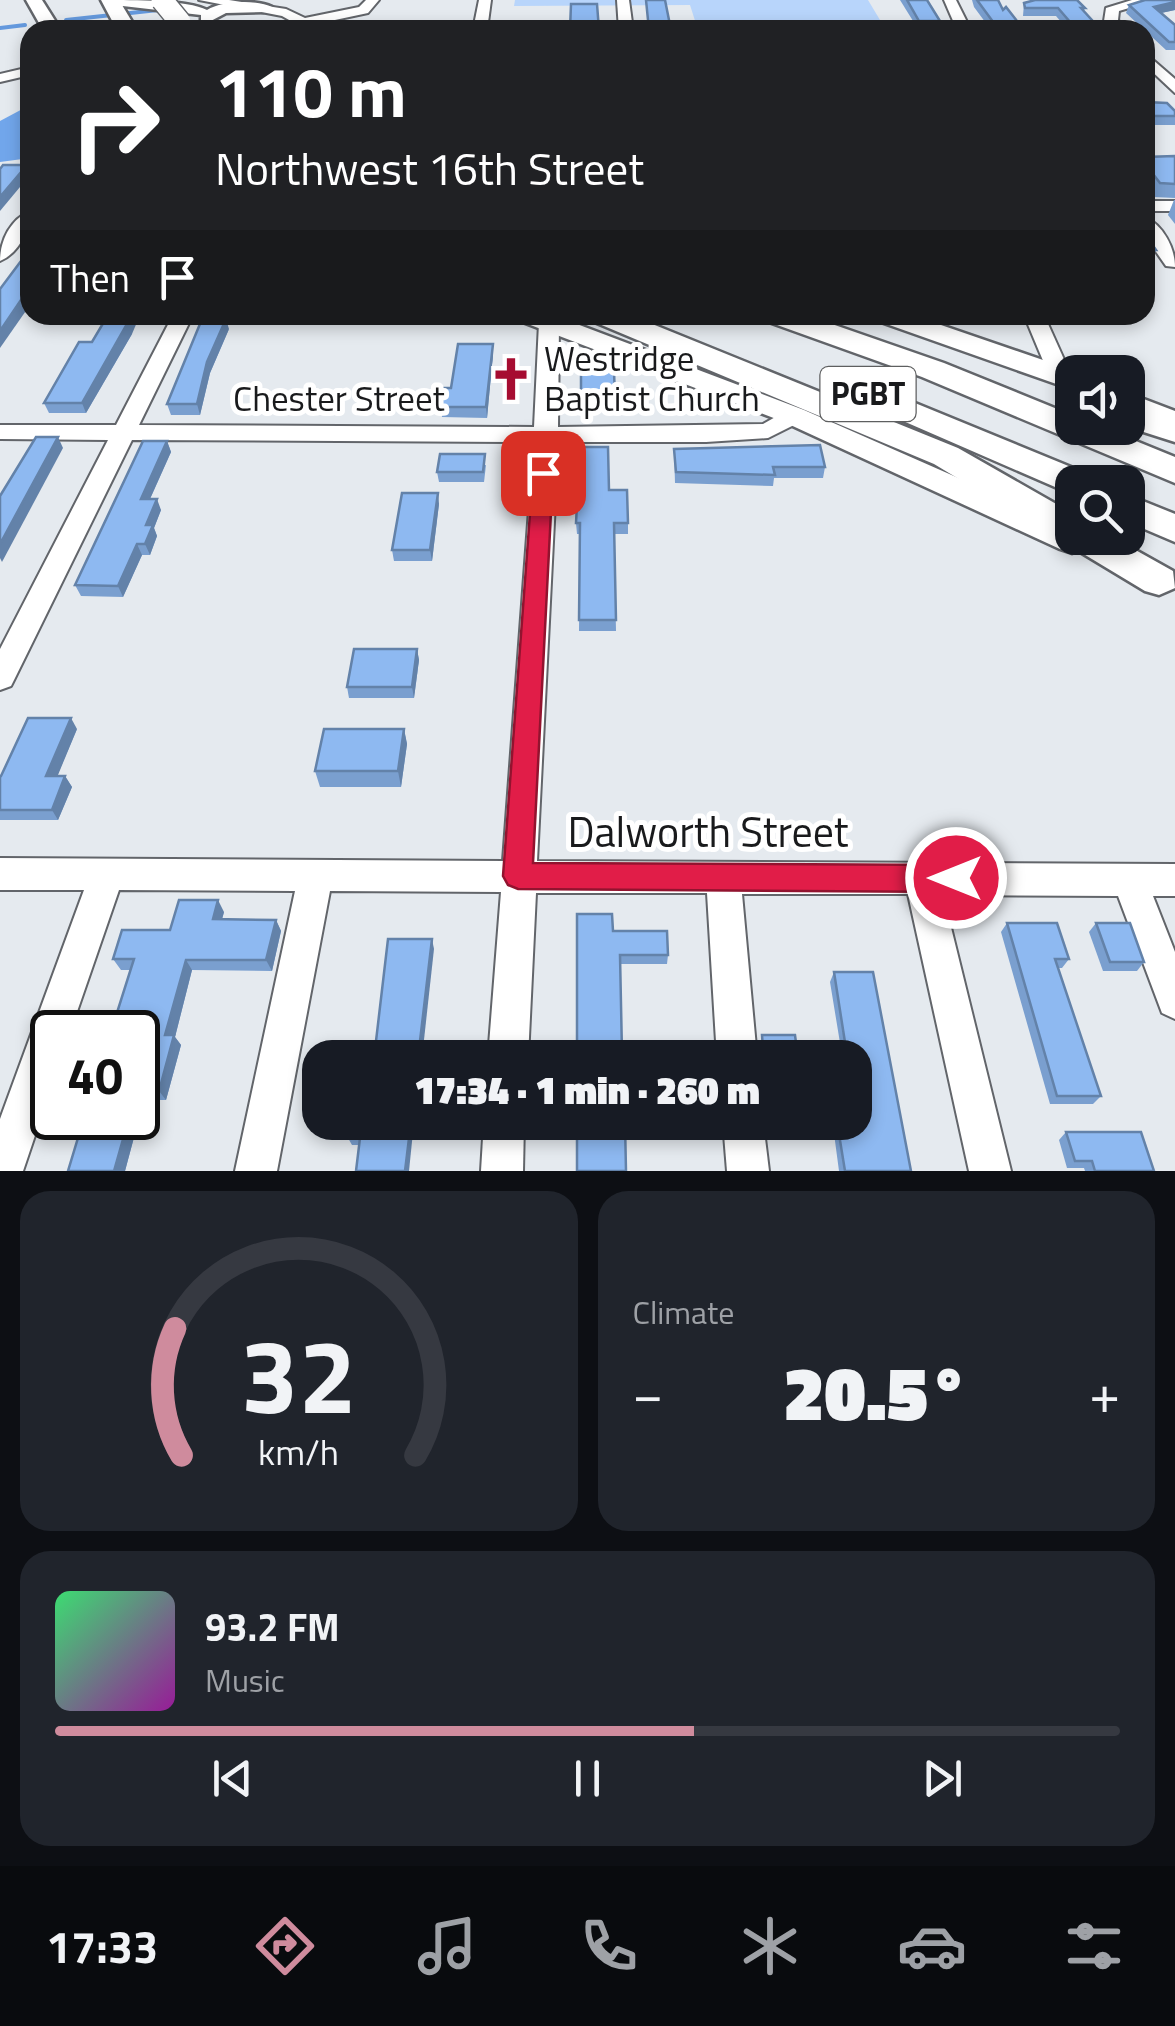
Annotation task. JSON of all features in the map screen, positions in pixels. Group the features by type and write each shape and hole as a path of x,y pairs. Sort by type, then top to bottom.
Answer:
{"highway":[{"path":"162,0 177,20"},
{"path":"629,325 946,456 1055,520"},
{"name":"PGBT","path":"684,325 920,414 1055,473"},
{"name":"PGBT","path":"805,325 933,370 1055,419"},
{"path":"874,325 1055,381"},
{"path":"1145,421 1175,431"},
{"name":"PGBT","path":"1114,445 1175,472"},
{"path":"1145,515 1175,529"},
{"path":"1115,555 1167,585"}],"main road":[{"path":"36,5 56,0"},
{"path":"112,0 204,12 264,7"},
{"path":"555,325 794,416 1167,585"},
{"path":"914,325 1055,380"},
{"path":"1145,409 1175,422"}],"street":[{"path":"329,20 363,10 373,0"},
{"path":"1111,20 1114,8 1150,0"},
{"path":"264,7 296,20"},
{"path":"344,15 349,20"},
{"path":"1155,67 1175,88"},
{"path":"3,248 20,228"},
{"path":"1155,237 1173,262"},
{"path":"0,678 178,325"},
{"path":"509,1040 546,435 539,325"},
{"path":"1039,325 1055,358"},
{"name":"Chester Street","path":"0,432 752,432 768,430 794,416"},
{"name":"Dalworth Street","path":"0,874 1175,880"},
{"path":"2,1171 107,874"},
{"path":"256,1171 316,875"},
{"path":"723,878 736,1040"},
{"path":"922,878 990,1171"},
{"path":"1129,880 1175,1000"},
{"path":"502,1171 503,1140"},
{"path":"745,1140 748,1171"}],"shaded area":[{"path":"515,0 868,0 880,20 695,20 690,5 514,6"},
{"path":"20,110 20,159 0,162 0,121"}],"building":[{"path":"646,0 665,0 669,20 648,20"},
{"path":"907,0 927,0 939,20 918,20"},
{"path":"977,0 998,0 1003,10 1006,7 1016,20 992,20"},
{"path":"1077,0 1092,20 1068,20 1058,8 1025,8 1024,3"},
{"path":"1145,0 1175,0 1154,7 1175,25 1175,42 1169,42 1155,29 1155,20 1145,20 1129,5"},
{"path":"571,4 597,4 598,20 570,20"},
{"path":"1155,102 1167,103 1175,116 1155,116"},
{"path":"1175,156 1175,184 1160,183 1155,177 1155,157"},
{"path":"3,165 20,165 20,173 0,197"},
{"path":"20,262 20,301 0,331 0,289"},
{"path":"102,325 126,325 82,403 44,403 79,342 92,342"},
{"path":"200,325 223,325 207,362 197,404 167,404"},
{"path":"458,344 493,344 486,407 441,407 444,388 451,388"},
{"path":"581,371 614,371 615,399 581,399"},
{"path":"36,437 58,437 0,544 0,496"},
{"path":"143,441 167,441 141,499 157,499 146,525 153,525 145,544 137,544 118,586 75,585"},
{"path":"820,445 825,467 773,467 775,475 676,472 674,449"},
{"path":"580,447 608,447 609,490 627,490 628,523 614,523 616,620 579,620 580,523 576,523"},
{"path":"440,454 485,454 483,472 437,472"},
{"path":"402,493 438,493 430,550 392,550"},
{"path":"354,649 417,649 412,687 347,687"},
{"path":"28,718 71,718 46,776 65,776 52,810 0,810 0,776"},
{"path":"324,729 404,729 398,771 315,771"},
{"path":"179,900 218,900 213,919 276,920 266,960 186,960 165,1035 174,1035 160,1087 160,1010 118,1010 134,959 113,959 122,930 170,930"},
{"path":"577,914 612,914 613,931 667,931 668,955 620,955 622,1040 577,1040"},
{"path":"1007,923 1057,923 1069,959 1055,959 1101,1096 1057,1096"},
{"path":"1096,923 1130,923 1144,962 1110,962"},
{"path":"388,939 432,939 420,1040 376,1040"},
{"path":"834,972 873,972 911,1171 845,1171 840,1140 872,1140 872,1040 845,1040"},
{"path":"762,1035 795,1035 796,1040 762,1040"},
{"path":"1066,1132 1141,1132 1154,1171 1095,1171 1092,1161 1075,1161"},
{"path":"77,1140 123,1140 114,1171 68,1171"},
{"path":"360,1140 409,1140 405,1171 356,1171"},
{"path":"577,1140 625,1140 626,1171 577,1171"}],"waterway":[{"path":"66,20 158,10"},
{"path":"0,28 20,26"}],"place":[{"name":"Westridge Baptist Church","path":"511,379"}],"route":[{"path":"543,473 518,876 956,878"}]}
